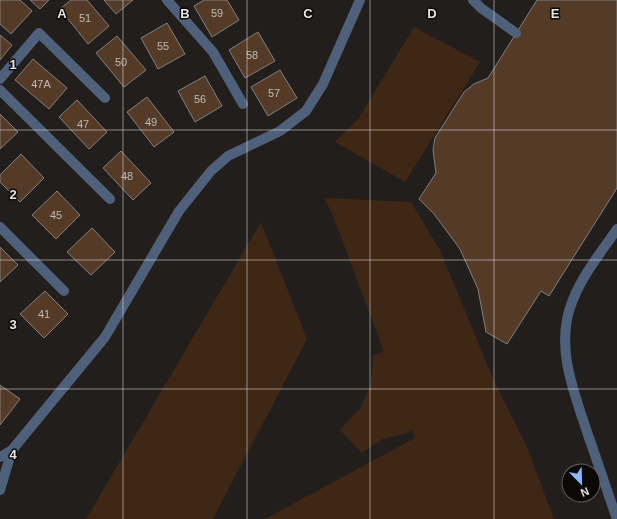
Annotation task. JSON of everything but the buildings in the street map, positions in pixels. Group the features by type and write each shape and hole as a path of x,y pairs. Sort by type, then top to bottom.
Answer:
{"street":[{"path":"168,0 213,52 243,104"},
{"path":"0,457 12,450 105,338 178,211 211,172 228,156 280,131 306,111 323,84 360,0"},
{"path":"473,0 481,8 516,33"},
{"path":"0,79 39,33 105,98"},
{"path":"0,90 110,199"},
{"path":"0,227 64,291"},
{"path":"617,230 579,285 570,308 564,333 565,358 571,382 617,519"},
{"path":"0,490 12,450"}],"shaded area":[{"path":"414,27 480,62 405,182 335,142 358,119"},
{"path":"324,198 411,202 440,250 494,381 527,447 554,519 265,519 415,438 412,429 408,433 383,439 362,453 340,430 361,407 371,383 373,355 384,352 332,213"},
{"path":"261,222 307,339 213,519 86,519"}]}
